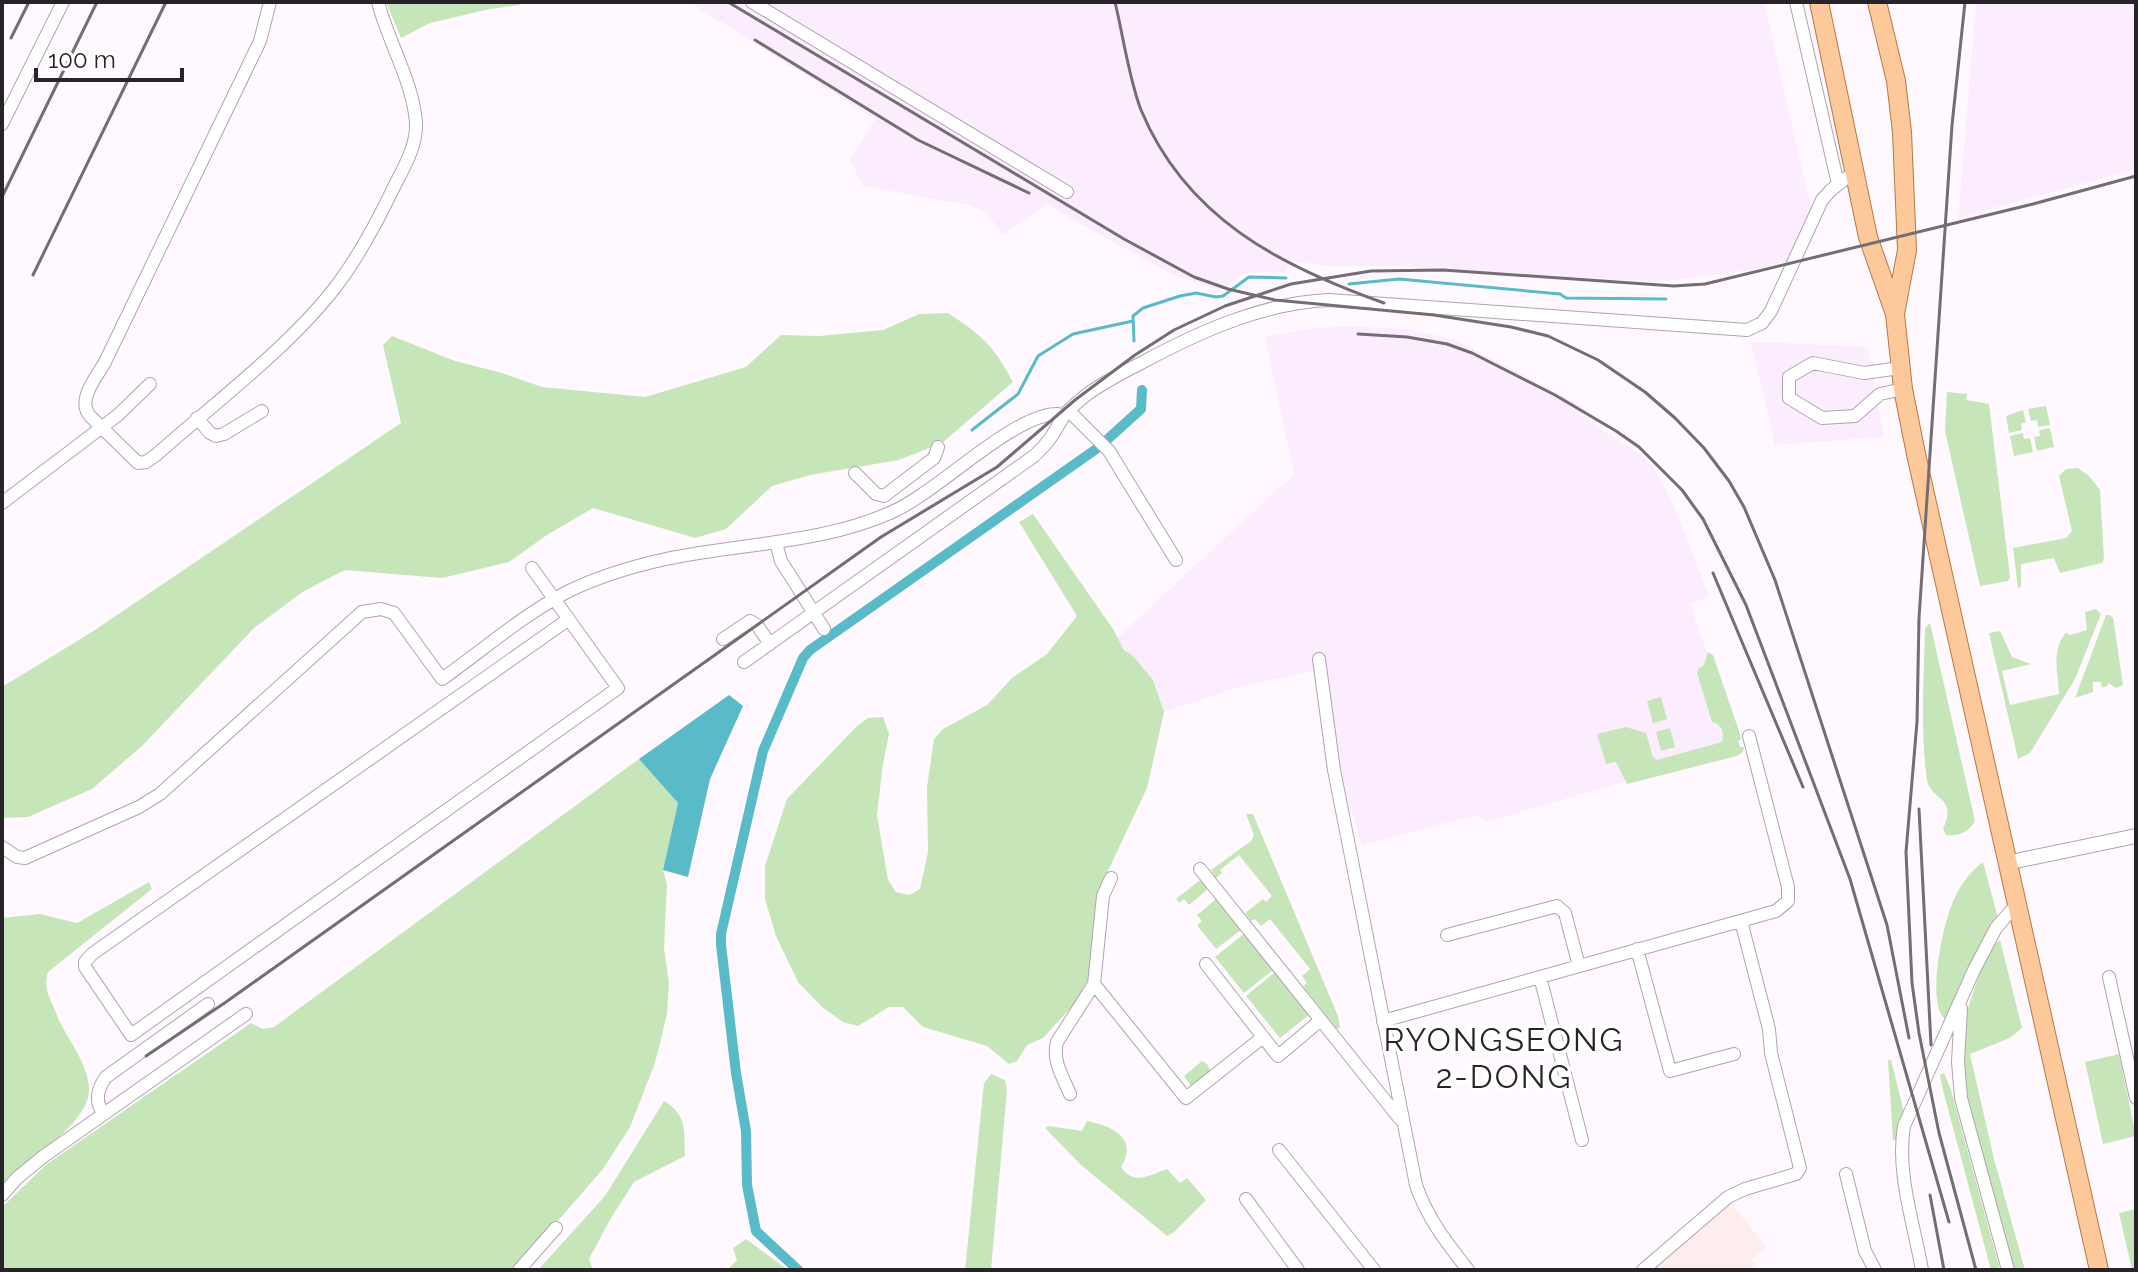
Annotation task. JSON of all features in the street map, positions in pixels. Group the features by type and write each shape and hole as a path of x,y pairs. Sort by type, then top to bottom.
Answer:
{"main road":[{"path":"1819,2 1868,237 1895,314 1903,389 2099,1270"},
{"path":"1877,2 1896,81 1902,132 1907,250 1895,314"}],"street":[{"path":"2,124 63,2"},
{"path":"270,2 260,41 105,362 84,399 85,410 138,463 146,462 268,356 335,288 381,213 416,135 402,68 378,2"},
{"path":"752,2 1067,192"},
{"path":"1796,2 1838,184"},
{"path":"744,662 1034,456 1049,442 1066,414 1087,395 1160,353 1234,320 1293,303 1351,301 1747,330 1756,328 1771,311 1822,200 1854,172"},
{"path":"1900,368 1864,373 1813,363 1789,377 1789,398 1822,418 1833,418 1855,416 1880,394 1903,389"},
{"path":"2,503 118,415 150,384"},
{"path":"197,418 216,436 262,411"},
{"path":"442,679 554,599 586,584 664,560 776,543 838,530 890,513 913,502 994,444 1046,414 1066,414 1102,443 1176,560"},
{"path":"884,496 934,458 938,447"},
{"path":"855,473 876,494 884,496"},
{"path":"884,496 890,513"},
{"path":"776,543 781,561 824,629"},
{"path":"532,568 569,619 618,688 131,1035 85,967 85,962 569,619"},
{"path":"2,847 21,859 25,858 139,807 160,794 362,612 374,608 394,613 456,699"},
{"path":"723,639 750,621 757,625 770,644"},
{"path":"498,640 512,659"},
{"path":"1319,659 1334,770 1416,1185 1436,1228 1468,1270"},
{"path":"1383,1021 1776,911 1788,901 1789,895 1749,736"},
{"path":"2006,863 2136,836"},
{"path":"1200,869 1402,1121"},
{"path":"1070,1094 1055,1052 1057,1042 1094,984 1103,896 1111,878"},
{"path":"1922,1270 1903,1166 1901,1142 1904,1126 1974,970 1996,928 2016,905"},
{"path":"1447,935 1557,906 1565,913 1579,966"},
{"path":"1643,1270 1728,1197 1796,1174 1800,1168 1741,921"},
{"path":"1637,949 1670,1071 1734,1054"},
{"path":"1206,964 1278,1056 1321,1020"},
{"path":"1540,977 1582,1140"},
{"path":"2109,977 2136,1098"},
{"path":"1094,984 1186,1098 1263,1037"},
{"path":"1962,1002 1958,1062 1961,1098 2008,1270"},
{"path":"103,1112 98,1106 97,1095 106,1077 208,1004"},
{"path":"2,1195 17,1178 103,1112 246,1014"},
{"path":"1279,1150 1374,1270"},
{"path":"1846,1174 1865,1251 1875,1270"},
{"path":"1246,1199 1298,1270"},
{"path":"519,1270 556,1228"}],"shaded area":[{"path":"689,2 1764,2 1811,208 1788,261 1751,270 1657,282 1390,266 1327,266 1290,261 1286,272 1244,273 1221,291 1171,274 1047,205 1002,235 987,213 968,205 862,186 850,159 875,119"},
{"path":"1976,2 2136,2 2136,169 1958,218"},
{"path":"1348,326 1407,329 1464,344 1584,407 1580,415 1644,457 1654,468 1672,501 1709,596 1690,604 1740,748 1486,822 1476,815 1362,845 1340,773 1324,669 1246,685 1164,712 1153,680 1116,639 1294,474 1265,337"},
{"path":"1751,343 1867,347 1884,437 1775,445"},
{"path":"1730,1202 1767,1248 1751,1260 1759,1270 1649,1270"}],"green space":[{"path":"386,2 519,2 520,5 430,23 401,38"},
{"path":"948,313 986,342 1013,382 942,443 899,460 810,475 772,486 726,529 695,538 593,508 509,562 442,578 345,570 304,591 254,628 142,746 92,789 28,817 2,818 2,687 92,632 401,423 383,345 392,336 455,361 542,387 645,397 746,367 781,335 819,336 883,330 919,314"},
{"path":"1947,392 1967,394 1966,400 1989,404 2010,577 2008,581 1980,586 1945,431"},
{"path":"2046,406 2050,425 2038,427 2037,420 2031,421 2028,409"},
{"path":"2023,410 2026,422 2021,424 2022,430 2009,433 2006,416"},
{"path":"2050,428 2054,447 2037,451 2034,437 2040,436 2039,430"},
{"path":"2023,433 2024,439 2030,438 2033,452 2014,456 2010,436"},
{"path":"2078,468 2100,490 2102,563 2060,573 2054,558 2021,564 2021,587 2018,588 2013,548 2066,538 2072,531 2059,476 2066,469"},
{"path":"1033,514 1113,629 1124,650 1153,680 1164,712 1147,788 1098,892 1094,956 1088,980 1074,1004 1043,1038 1027,1045 1017,1061 1009,1064 987,1046 923,1027 903,1007 889,1007 858,1026 843,1022 822,1007 798,982 776,936 765,899 765,866 787,799 856,727 868,718 883,717 889,734 877,815 888,880 896,892 909,895 920,889 928,852 927,787 934,739 943,729 987,705 1012,678 1047,654 1077,616 1019,522"},
{"path":"2096,609 2101,614 2075,679 2030,753 2018,759 1989,633 2000,631 2012,657 2031,664 2002,671 2010,705 2059,694 2056,662 2061,640 2066,633 2070,635 2087,630 2085,612"},
{"path":"2106,615 2113,618 2123,685 2116,688 2109,683 2102,687 2101,682 2093,682 2093,692 2075,698"},
{"path":"1930,623 1975,821 1966,831 1955,835 1946,835 1943,829 1947,818 1946,805 1929,787 1927,780 1923,685 1925,628"},
{"path":"1708,652 1713,655 1740,734 1738,741 1740,747 1744,747 1743,752 1627,784 1616,762 1606,764 1597,734 1626,727 1646,733 1653,757 1657,760 1722,742 1722,729 1712,722 1697,670 1704,665"},
{"path":"1661,697 1667,719 1653,723 1647,701"},
{"path":"1670,728 1675,747 1661,751 1656,732"},
{"path":"639,759 678,803 663,870 667,884 664,948 669,983 667,1014 655,1063 630,1127 603,1169 515,1270 2,1270 2,1207 47,1164 251,1023 263,1029 274,1027"},
{"path":"1246,814 1253,814 1338,1016 1340,1027 1337,1029 1303,986 1307,983 1302,976 1310,969 1270,919 1261,926 1255,919 1251,921 1245,913 1272,896 1239,855 1220,870 1222,873 1216,878 1211,870 1251,841 1254,835"},
{"path":"1983,862 1998,918 1945,1019 1939,1010 1936,979 1946,923 1960,887"},
{"path":"1200,880 1208,889 1189,905 1184,899 1179,903 1176,899"},
{"path":"149,882 152,889 48,972 46,983 50,998 87,1077 87,1100 81,1112 58,1138 2,1185 2,918 40,914 77,923"},
{"path":"1216,899 1241,930 1216,949 1197,925 1202,921 1197,915"},
{"path":"1244,934 1273,970 1244,993 1215,957"},
{"path":"2000,940 2022,1028 2010,1038 1970,1054 1994,1159 2025,1270 2012,1270 1963,1083 1965,1017 1982,966 1991,947"},
{"path":"1275,972 1309,1015 1280,1038 1246,996"},
{"path":"2119,1054 2136,1136 2103,1144 2085,1062"},
{"path":"1888,1060 1891,1060 1905,1116 1897,1140 1893,1140"},
{"path":"1202,1061 1211,1072 1193,1087 1184,1076"},
{"path":"1944,1073 2000,1270 1991,1270 1944,1094 1940,1075"},
{"path":"991,1074 1005,1080 1007,1090 991,1270 965,1270 984,1083"},
{"path":"664,1101 681,1118 685,1156 634,1182 589,1259 593,1270 538,1270 605,1196"},
{"path":"1087,1121 1113,1130 1125,1141 1126,1157 1121,1167 1126,1173 1136,1178 1167,1169 1180,1183 1187,1178 1206,1200 1167,1236 1081,1165 1045,1128 1082,1131"},
{"path":"2136,1209 2136,1270 2132,1270 2119,1213"},
{"path":"746,1239 788,1270 727,1270 737,1260 733,1248"}],"water":[{"path":"729,695 743,706 710,779 688,877 663,870 678,803 639,759"}],"waterway":[{"path":"1134,341 1133,316 1143,308 1196,293 1223,296 1249,277 1286,278"},
{"path":"1349,284 1399,279 1560,294 1566,298 1666,299"},
{"path":"972,430 1018,394 1038,356 1073,334 1133,321"},
{"path":"798,1270 756,1231 747,1185 746,1131 721,945 763,751 803,658 810,650 1099,447 1141,409 1142,390"}],"railway":[{"path":"11,38 29,2"},
{"path":"2,197 97,2"},
{"path":"33,275 166,2"},
{"path":"728,2 1124,239 1194,277 1275,300 1434,315 1548,336 1598,360 1645,392 1675,418 1704,448 1729,481 1744,507 1775,580 1887,925 1909,1038"},
{"path":"1115,2 1141,110 1160,148 1183,181 1210,209 1273,254 1346,289 1384,303"},
{"path":"1965,2 1952,125 1919,618 1917,722 1906,852 1912,983 1919,1033 1939,1133 1976,1270"},
{"path":"755,40 918,140 1029,193"},
{"path":"146,1056 881,537 997,467 1075,400 1135,355 1174,330 1225,306 1291,284 1371,271 1443,270 1674,286 1705,284 2136,176"},
{"path":"1358,334 1407,337 1447,344 1472,353 1555,395 1639,447 1682,490 1703,519 1746,605 1850,879 1949,1222"},
{"path":"1713,573 1803,787"},
{"path":"1919,809 1931,1045"},
{"path":"1930,1195 1944,1270"}],"district":[{"name":"RYONGSEONG 2-DONG","path":"1504,1058"}]}
